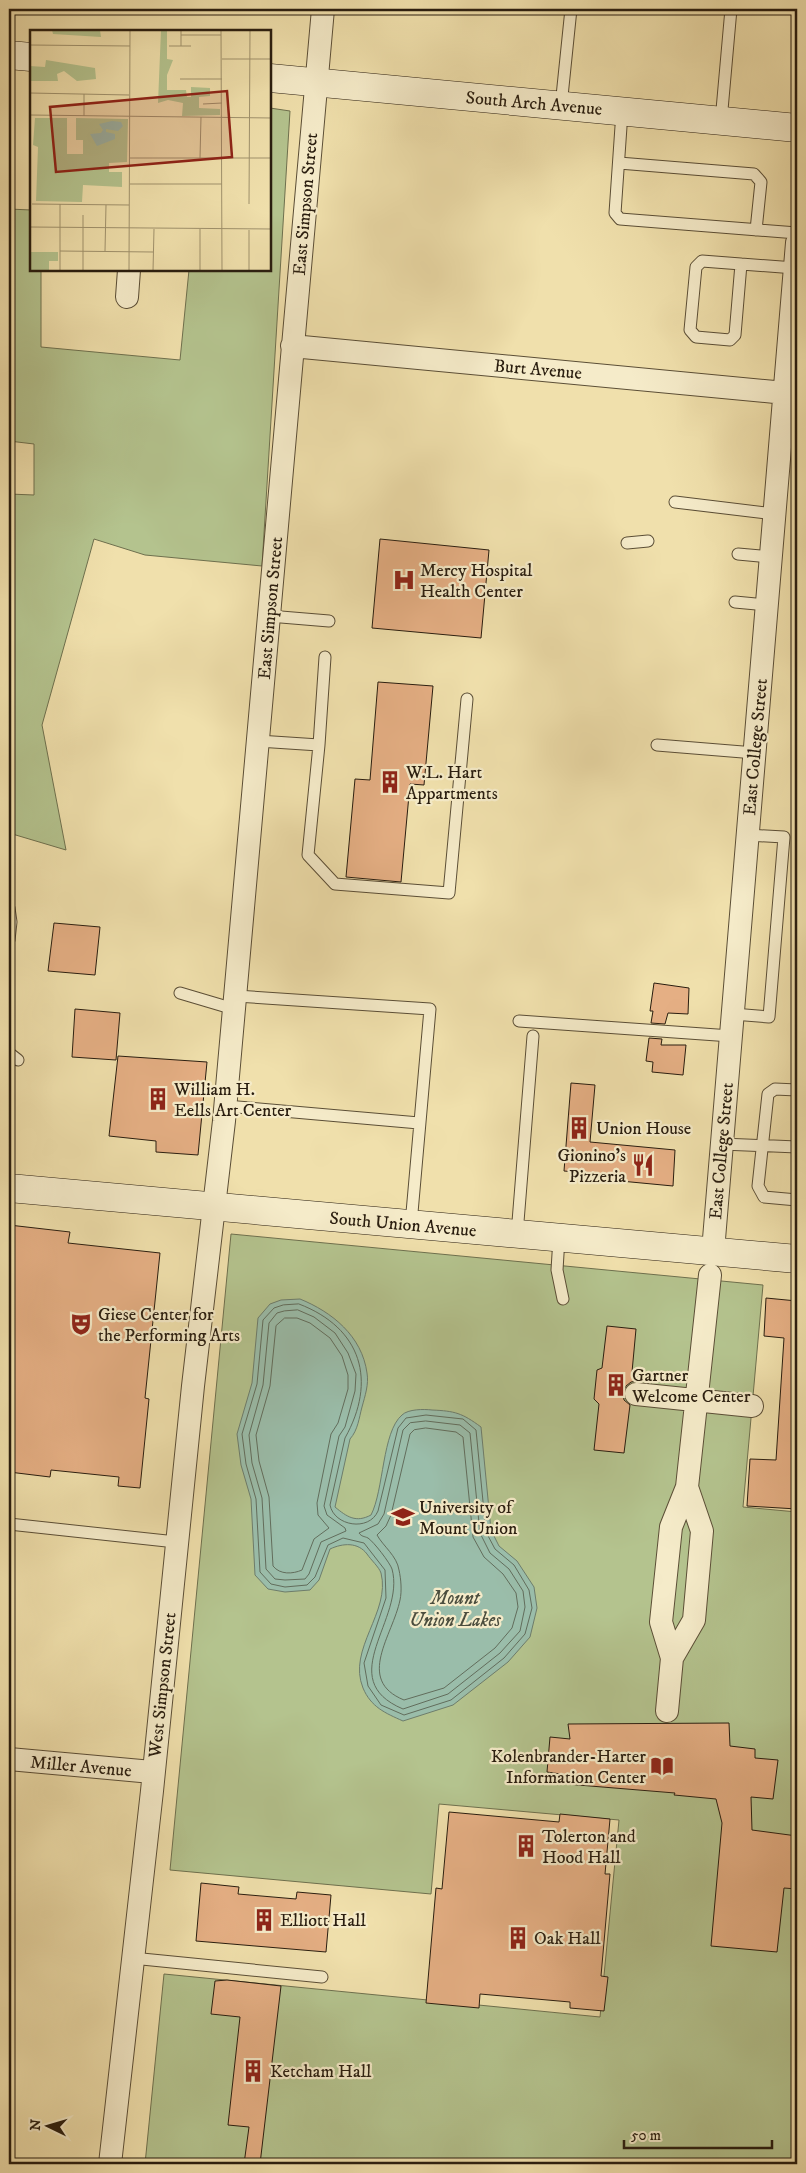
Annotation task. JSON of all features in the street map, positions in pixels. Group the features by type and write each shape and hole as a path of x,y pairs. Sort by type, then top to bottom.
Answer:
{"main road":[{"path":"9,55 30,56"},
{"name":"South Arch Avenue","path":"271,78 797,128"},
{"name":"South Union Avenue","path":"9,1188 559,1238 712,1263 797,1259"}],"street":[{"name":"East Simpson Street","path":"214,1207 226,1106 323,9"},
{"name":"East College Street","path":"688,1487 712,1263 797,250"},
{"path":"127,297 129,271"},
{"name":"Burt Avenue","path":"292,346 784,393"},
{"name":"West Simpson Street","path":"110,2164 203,1293 214,1207"},
{"path":"636,1394 752,1406"},
{"path":"672,1658 694,1620 702,1531 688,1487"},
{"path":"666,1711 672,1658 661,1622 671,1527 688,1487"},
{"name":"Miller Avenue","path":"9,1759 152,1772"}],"lane":[{"path":"561,106 572,9"},
{"path":"721,121 731,9"},
{"path":"622,112 615,213 620,219 756,230 797,250"},
{"path":"619,163 754,174 761,182 756,230"},
{"path":"741,264 735,335 730,340 696,337 690,330 696,267 702,261 741,264 797,250"},
{"path":"675,502 774,514"},
{"path":"627,543 648,541"},
{"path":"738,554 771,557"},
{"path":"735,602 767,605"},
{"path":"269,616 329,621"},
{"path":"325,658 319,745 308,855 335,884 449,893 467,699"},
{"path":"258,741 319,745"},
{"path":"657,746 755,753"},
{"path":"733,1014 769,1016 784,837 748,835"},
{"path":"9,908 11,922 9,940"},
{"path":"180,993 235,1003 430,1009 410,1224"},
{"path":"519,1021 731,1036"},
{"path":"517,1234 533,1036"},
{"path":"797,1090 775,1089 768,1094 758,1186 761,1194 767,1198 797,1200"},
{"path":"226,1106 419,1123"},
{"path":"722,1144 797,1147"},
{"path":"559,1238 557,1270 563,1298"},
{"path":"9,1524 176,1542"},
{"path":"132,1958 322,1977"}],"green space":[{"path":"271,108 290,111 262,566 145,555 94,539 42,725 66,850 9,833 9,494 34,495 34,444 9,441 9,209 30,210 30,271 41,271 41,347 180,360 189,271 271,271"},
{"name":"University of Mount Union","path":"231,1234 763,1285 743,1507 797,1512 797,2164 145,2164 164,1974 600,2017 619,1820 439,1804 431,1894 170,1870"}],"water":[{"name":"Mount Union Lakes","path":"300,1299 334,1318 344,1327 359,1348 367,1373 365,1394 357,1428 350,1439 335,1507 344,1514 356,1519 371,1515 379,1491 391,1434 395,1423 402,1415 421,1410 447,1411 458,1414 481,1427 491,1530 499,1546 517,1561 534,1587 537,1608 530,1637 508,1662 453,1705 403,1721 374,1705 363,1688 360,1659 380,1602 382,1588 380,1571 363,1550 350,1545 330,1549 319,1580 310,1590 285,1592 268,1589 255,1575 251,1499 241,1465 237,1434 252,1383 258,1318 270,1304 281,1300"}],"building":[{"path":"380,539 489,550 481,638 372,628"},
{"name":"W.L. Hart Appartments","path":"378,682 433,686 424,785 410,784 401,882 346,877 355,779 370,780"},
{"path":"54,923 100,927 95,975 48,971"},
{"path":"654,983 689,988 688,1014 668,1013 665,1024 651,1023 653,1011 650,1011"},
{"path":"75,1009 120,1013 116,1060 72,1057"},
{"path":"649,1038 662,1039 661,1045 686,1045 683,1075 652,1072 653,1062 646,1061"},
{"name":"William H. Eells Art Center","path":"118,1056 207,1062 198,1155 156,1152 156,1141 109,1136"},
{"path":"571,1083 595,1085 590,1142 675,1150 673,1186 610,1180 610,1175 564,1171"},
{"name":"Giese Center for the Performing Arts","path":"9,1225 70,1232 68,1243 160,1253 145,1398 149,1399 140,1488 118,1486 119,1477 51,1470 50,1477 9,1472"},
{"path":"766,1298 797,1301 797,1509 747,1506 750,1459 776,1460 784,1338 764,1336"},
{"name":"Gartner Welcome Center","path":"607,1326 636,1329 632,1372 637,1375 637,1381 631,1382 626,1386 623,1393 624,1400 630,1405 624,1453 594,1450 599,1404 594,1399 597,1370 602,1368"},
{"path":"729,1723 730,1746 755,1749 755,1758 778,1760 773,1799 751,1797 752,1830 797,1836 797,1889 784,1888 777,1952 711,1946 722,1823 716,1799 674,1795 675,1793 566,1784 567,1775 547,1772 550,1737 570,1739 568,1724"},
{"name":"Oak Hall","path":"449,1812 559,1822 560,1814 610,1819 605,1874 610,1874 601,1976 608,1977 604,2011 570,2008 570,2002 480,1994 479,2008 426,2003 436,1888 442,1889"},
{"name":"Elliott Hall","path":"201,1883 239,1887 238,1894 296,1899 297,1892 331,1895 326,1952 196,1941"},
{"name":"Ketcham Hall","path":"227,1980 281,1986 260,2164 244,2164 249,2127 228,2125 240,2017 211,2014 215,1981"}],"place":[{"name":"Mercy Hospital Health Center","path":"404,580"},
{"name":"W.L. Hart Appartments","path":"390,782"},
{"name":"William H. Eells Art Center","path":"158,1099"},
{"name":"Union House","path":"579,1128"},
{"name":"Gionino's Pizzeria","path":"643,1165"},
{"name":"Giese Center for the Performing Arts","path":"81,1324"},
{"name":"Gartner Welcome Center","path":"616,1385"},
{"name":"University of Mount Union","path":"403,1517"},
{"name":"Kolenbrander-Harter Information Center","path":"662,1766"},
{"name":"Tolerton and Hood Hall","path":"526,1846"},
{"name":"Elliott Hall","path":"264,1920"},
{"name":"Oak Hall","path":"518,1938"},
{"name":"Ketcham Hall","path":"253,2071"}]}
